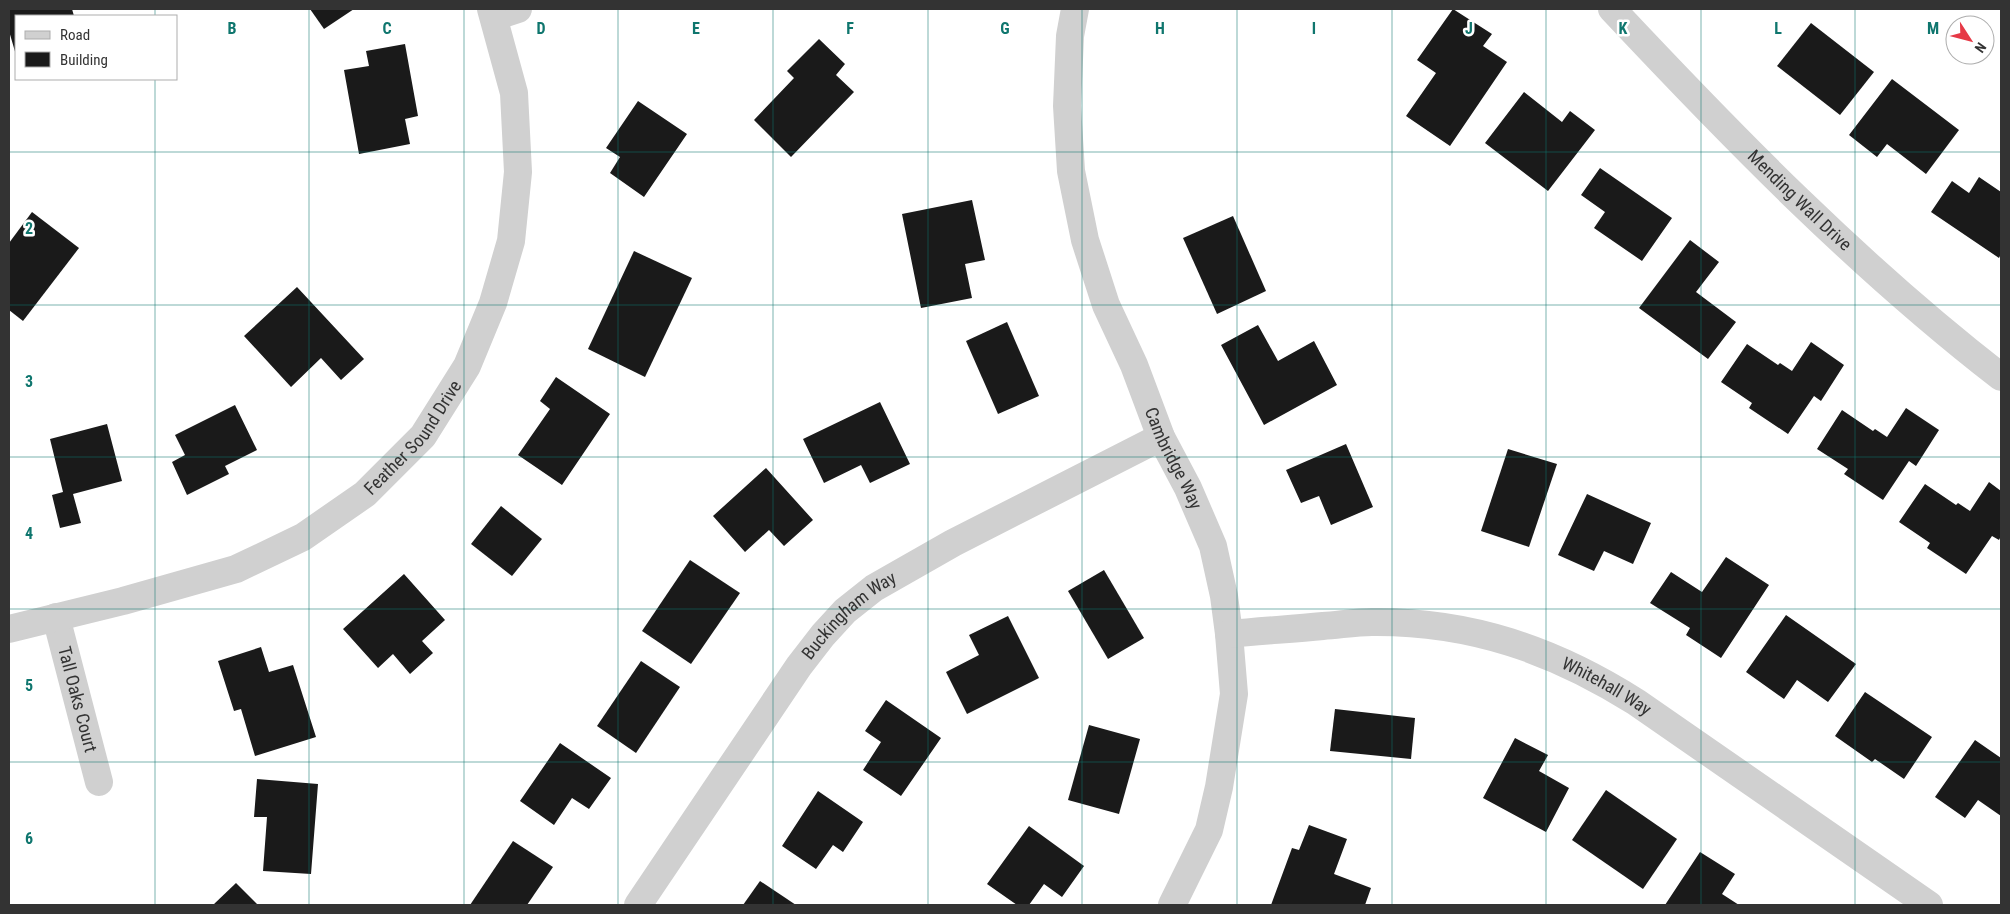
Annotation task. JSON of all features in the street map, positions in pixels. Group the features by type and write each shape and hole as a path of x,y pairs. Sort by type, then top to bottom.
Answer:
{"street":[{"name":"Cambridge Way","path":"1075,9 1070,36 1067,106 1071,171 1085,240 1106,305 1134,365 1161,437 1188,488 1213,546 1224,596 1229,634 1234,694 1219,787 1208,830 1172,905"},
{"name":"Mending Wall Drive","path":"1612,9 1819,220 1929,318 2001,377"},
{"name":"Feather Sound Drive","path":"9,629 236,569 303,537 365,494 423,436 467,366 493,303 511,241 518,172 514,94 501,12"},
{"name":"Buckingham Way","path":"638,905 799,666 845,611 874,588 946,547 1161,437"},
{"name":"Tall Oaks Court","path":"56,617 99,782"},
{"name":"Whitehall Way","path":"1229,634 1372,622 1454,628 1523,645 1602,680 1930,905"}],"building":[{"path":"9,9 72,9 74,15 15,15 15,52 9,31"},
{"path":"310,9 354,9 324,29"},
{"path":"1453,9 1492,34 1483,46 1507,62 1450,146 1406,116 1436,73 1417,60"},
{"path":"1811,23 1874,72 1840,115 1777,66"},
{"path":"819,39 845,64 836,75 854,92 791,157 754,120 794,78 787,71"},
{"path":"405,44 418,116 405,119 410,144 359,154 344,70 369,66 366,51"},
{"path":"1892,79 1959,130 1926,174 1887,144 1877,157 1849,135"},
{"path":"1524,92 1562,122 1570,111 1595,130 1548,191 1485,143"},
{"path":"638,101 687,134 644,197 610,173 620,157 606,148"},
{"path":"1600,168 1672,218 1642,261 1594,228 1605,212 1581,195"},
{"path":"1979,177 2001,192 2001,254 1999,258 1931,212 1952,181 1969,193"},
{"path":"972,200 985,260 965,264 972,298 921,308 902,214"},
{"path":"32,212 79,248 23,321 9,310 9,243"},
{"path":"1233,216 1266,291 1217,314 1183,238"},
{"path":"1690,240 1719,262 1696,292 1736,322 1708,359 1639,308"},
{"path":"634,251 692,278 645,377 588,349"},
{"path":"297,287 364,359 341,380 321,358 291,387 244,336"},
{"path":"1007,322 1039,396 998,414 966,341"},
{"path":"1258,325 1278,361 1314,341 1337,385 1264,425 1221,345"},
{"path":"1811,342 1844,365 1821,401 1814,396 1788,434 1749,408 1752,403 1721,382 1747,344 1778,365 1780,363 1792,371"},
{"path":"556,377 610,414 562,485 518,455 550,409 540,401"},
{"path":"880,402 910,464 870,483 861,465 824,483 803,439"},
{"path":"235,405 257,450 225,466 229,474 187,495 172,462 185,455 175,435"},
{"path":"1906,408 1939,430 1916,466 1909,461 1883,500 1844,474 1848,469 1817,449 1842,410 1873,431 1875,429 1887,437"},
{"path":"107,424 122,481 73,494 81,523 60,528 52,495 63,492 50,439"},
{"path":"1346,444 1373,507 1331,525 1319,496 1301,503 1286,470"},
{"path":"1508,449 1557,464 1529,547 1481,531"},
{"path":"766,468 813,520 784,546 769,530 745,552 713,516"},
{"path":"1989,482 2001,491 2001,536 1999,540 1992,536 1966,574 1927,548 1930,543 1899,522 1925,484 1956,505 1958,503 1970,511"},
{"path":"1587,494 1651,523 1633,564 1604,551 1594,571 1558,555"},
{"path":"501,506 542,539 512,576 471,544"},
{"path":"1726,557 1769,585 1721,658 1686,635 1690,628 1650,603 1671,572 1702,592"},
{"path":"690,560 740,593 691,664 642,631"},
{"path":"1104,570 1144,638 1108,659 1068,591"},
{"path":"404,574 445,620 422,641 433,653 410,674 393,654 378,668 343,629"},
{"path":"1786,615 1856,664 1828,702 1797,680 1784,699 1746,672"},
{"path":"1008,616 1039,678 967,714 946,672 979,655 969,635"},
{"path":"261,647 269,672 293,665 316,737 255,756 241,709 234,711 218,661"},
{"path":"641,661 680,687 636,753 597,726"},
{"path":"1865,692 1932,737 1904,779 1875,759 1872,762 1835,736"},
{"path":"886,700 941,738 901,796 863,770 881,742 865,731"},
{"path":"1335,709 1415,718 1411,759 1330,751"},
{"path":"1089,725 1140,739 1119,814 1068,800"},
{"path":"1515,738 1548,755 1539,771 1569,788 1546,832 1483,798"},
{"path":"1975,740 2001,758 2001,816 1978,800 1965,818 1935,797"},
{"path":"560,743 611,778 589,809 572,798 554,825 520,801"},
{"path":"257,779 318,784 311,874 263,871 267,817 254,817"},
{"path":"1606,790 1677,839 1643,889 1572,840"},
{"path":"818,791 863,822 843,852 833,845 816,869 782,846"},
{"path":"1309,825 1347,839 1334,874 1371,888 1365,905 1271,905 1292,848 1299,850"},
{"path":"1029,826 1084,866 1062,897 1044,884 1029,905 1017,905 987,884"},
{"path":"513,841 553,867 527,905 470,905"},
{"path":"1700,852 1735,874 1722,894 1739,905 1665,905"},
{"path":"760,881 796,905 743,905"},
{"path":"236,883 258,905 213,905"}]}
